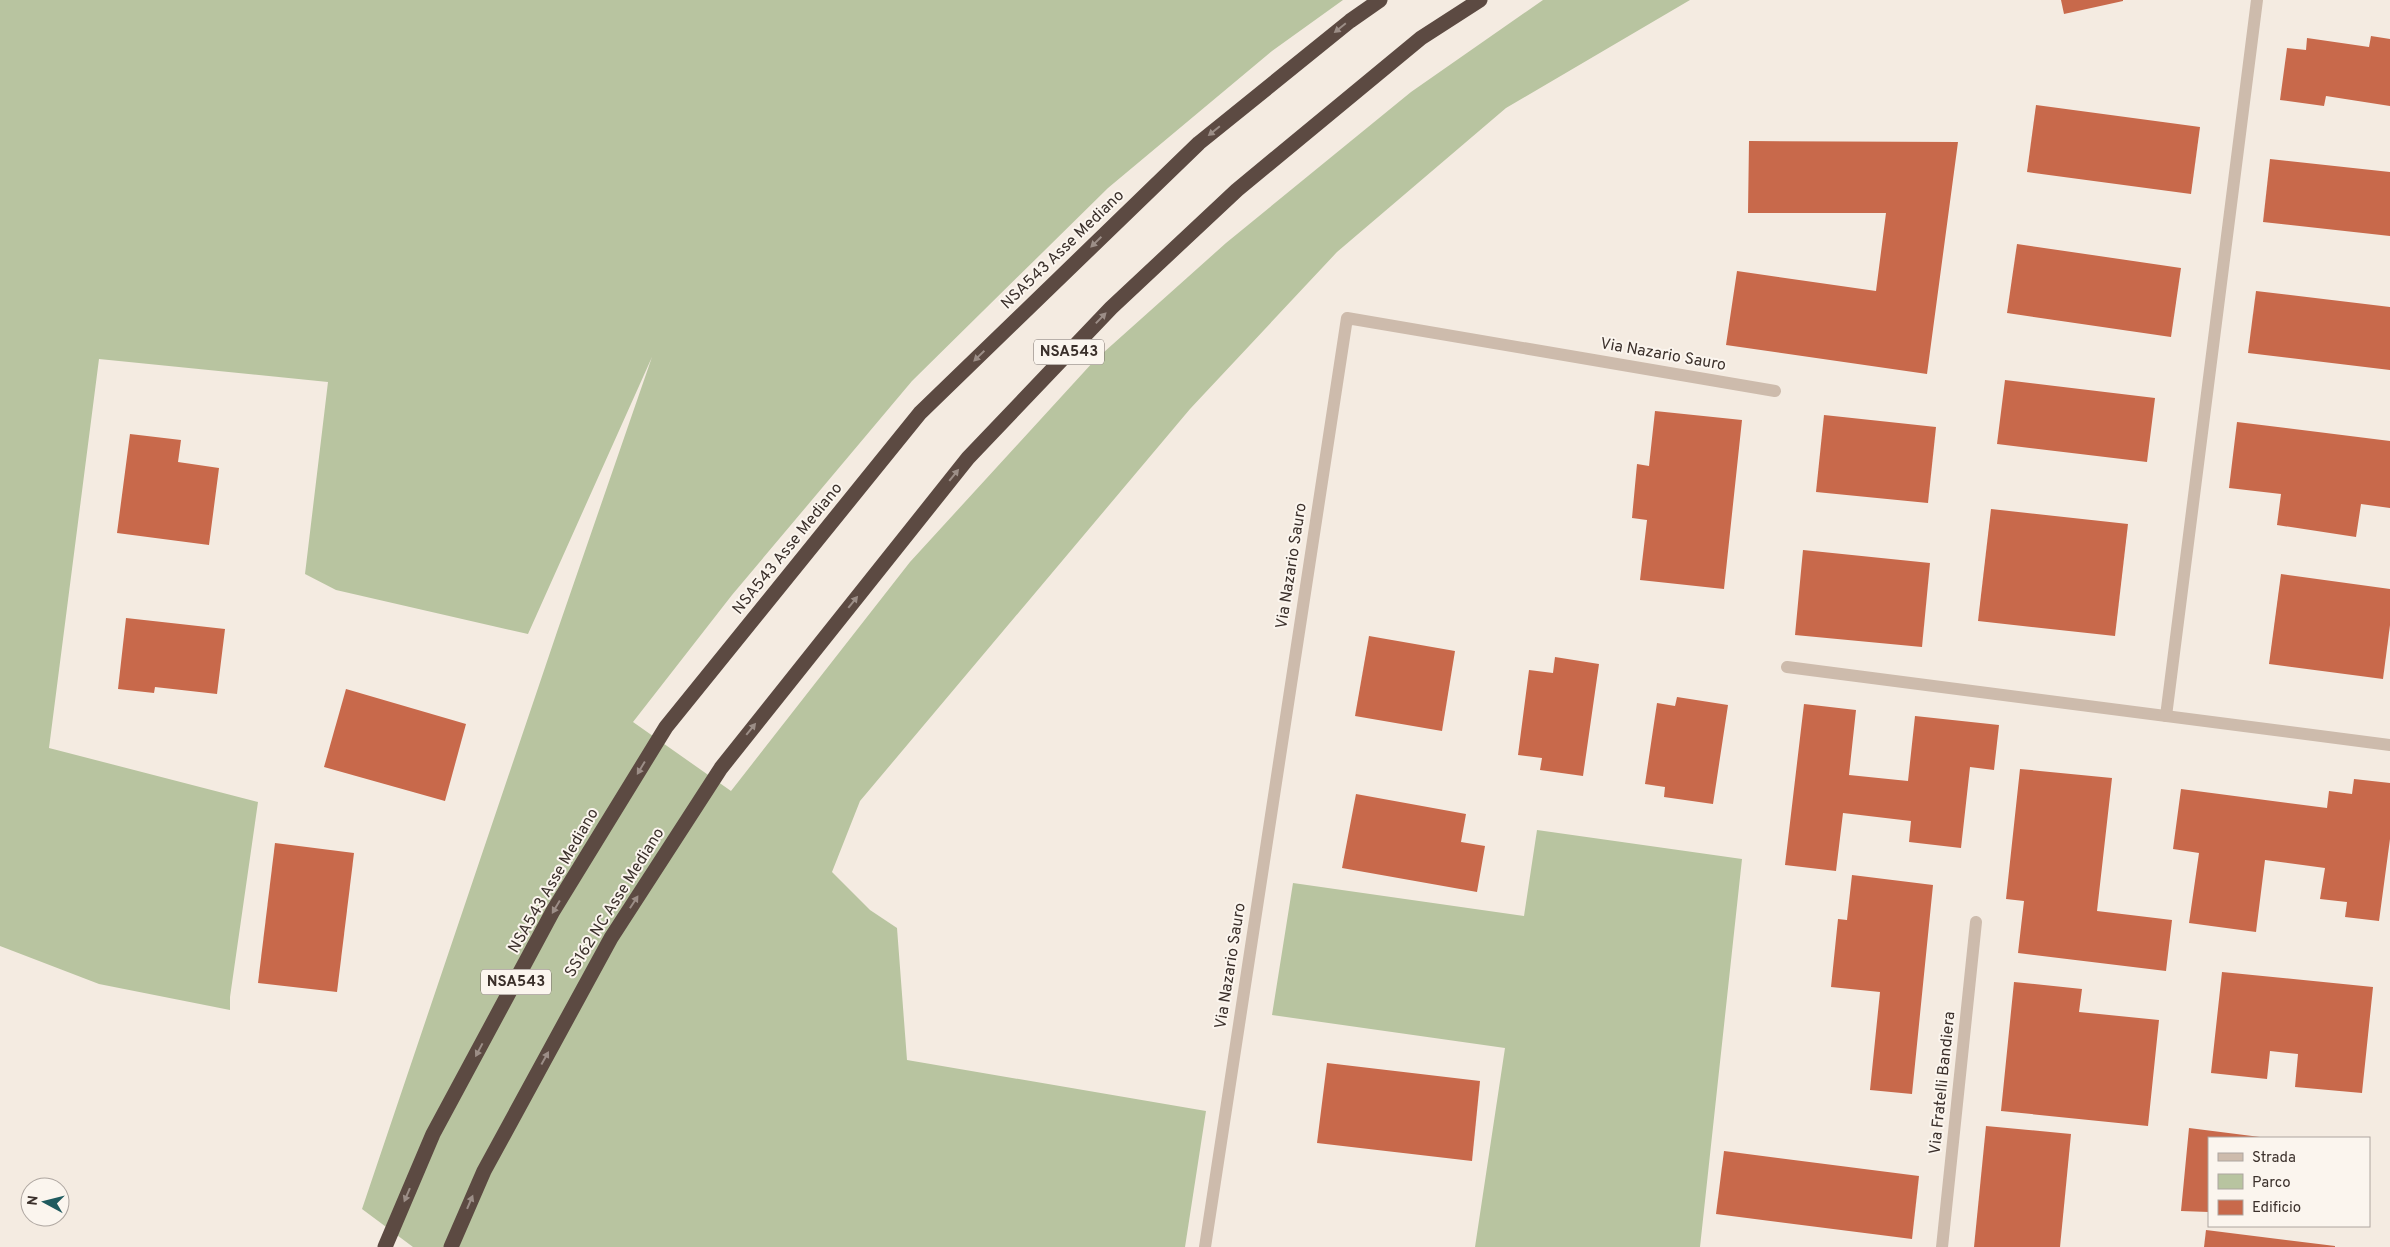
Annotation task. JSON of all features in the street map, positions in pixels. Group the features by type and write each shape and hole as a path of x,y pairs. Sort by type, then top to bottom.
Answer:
{"highway":[{"name":"NSA543 Asse Mediano","path":"385,1247 433,1134 553,911 666,727 920,413 1199,143 1350,21 1380,0"},
{"name":"SS162 NC Asse Mediano","path":"451,1247 484,1171 610,938 721,768 968,458 1111,308 1237,190 1420,38 1480,0"}],"street":[{"path":"2166,716 2257,0"},
{"name":"Via Nazario Sauro","path":"1205,1247 1347,318 1775,391"},
{"path":"1787,667 2390,745"},
{"name":"Via Fratelli Bandiera","path":"1942,1247 1976,922"}],"green space":[{"path":"0,0 1343,0 1272,51 1108,188 912,381 732,595 633,722 731,791 910,562 1094,361 1226,243 1411,92 1543,0 1690,0 1506,108 1337,252 1190,409 860,801 832,872 870,910 897,928 907,1060 1206,1111 1185,1247 413,1247 362,1209 652,357 528,634 336,590 305,574 328,382 99,359 49,748 258,802 230,997 230,1010 99,984 0,946"},
{"path":"1537,830 1742,859 1700,1247 1475,1247 1505,1048 1272,1015 1293,883 1524,916"}],"building":[{"path":"2061,0 2123,0 2123,1 2064,14"},
{"path":"2371,36 2390,39 2390,106 2326,96 2324,106 2280,100 2287,48 2306,50 2307,38 2369,47"},
{"path":"2036,105 2200,127 2191,194 2027,172"},
{"path":"1749,141 1958,142 1927,374 1726,345 1737,271 1876,291 1886,213 1748,213"},
{"path":"2270,159 2390,172 2390,236 2263,222"},
{"path":"2017,244 2181,268 2171,337 2007,313"},
{"path":"2256,291 2390,307 2390,370 2248,353"},
{"path":"2005,380 2155,398 2147,462 1997,444"},
{"path":"1655,411 1742,420 1724,589 1640,580 1647,520 1632,518 1637,464 1649,466"},
{"path":"1824,415 1936,427 1928,503 1816,492"},
{"path":"2237,422 2390,441 2390,508 2361,504 2356,537 2277,525 2281,494 2229,488"},
{"path":"130,434 181,440 178,462 219,468 209,545 117,533"},
{"path":"1991,509 2128,524 2115,636 1978,621"},
{"path":"1803,550 1930,563 1922,647 1795,635"},
{"path":"2281,574 2390,589 2390,625 2383,679 2269,664"},
{"path":"126,618 225,629 217,694 155,687 154,693 118,689"},
{"path":"1369,636 1455,651 1442,731 1355,716"},
{"path":"1555,657 1599,664 1583,776 1540,770 1542,758 1518,755 1529,670 1553,673"},
{"path":"346,689 466,724 445,801 324,767"},
{"path":"1677,697 1728,705 1713,804 1664,797 1665,787 1645,784 1657,703 1675,706"},
{"path":"1804,704 1856,710 1849,775 1908,781 1915,716 1999,725 1994,770 1970,767 1961,848 1909,842 1911,821 1843,813 1836,871 1785,865"},
{"path":"2020,769 2112,778 2097,911 2172,920 2166,971 2018,953 2024,901 2006,899"},
{"path":"2354,779 2390,783 2390,839 2379,921 2345,917 2347,902 2320,899 2325,868 2265,860 2256,932 2189,923 2199,853 2173,849 2181,789 2327,808 2329,791 2352,794"},
{"path":"1356,794 1466,814 1461,842 1485,846 1477,892 1342,868"},
{"path":"275,843 354,853 337,992 258,983"},
{"path":"1852,875 1933,885 1912,1094 1870,1090 1880,992 1831,987 1838,919 1847,920"},
{"path":"2222,972 2373,987 2362,1093 2295,1087 2298,1054 2270,1051 2267,1079 2211,1073"},
{"path":"2014,982 2082,989 2079,1012 2159,1020 2148,1126 2001,1111"},
{"path":"1327,1063 1480,1081 1472,1161 1317,1143"},
{"path":"1986,1126 2071,1134 2060,1247 1974,1247"},
{"path":"2189,1128 2260,1137 2208,1137 2208,1212 2181,1211"},
{"path":"1724,1151 1919,1176 1912,1239 1716,1214"},
{"path":"2206,1230 2335,1246 2335,1247 2204,1247"}]}
